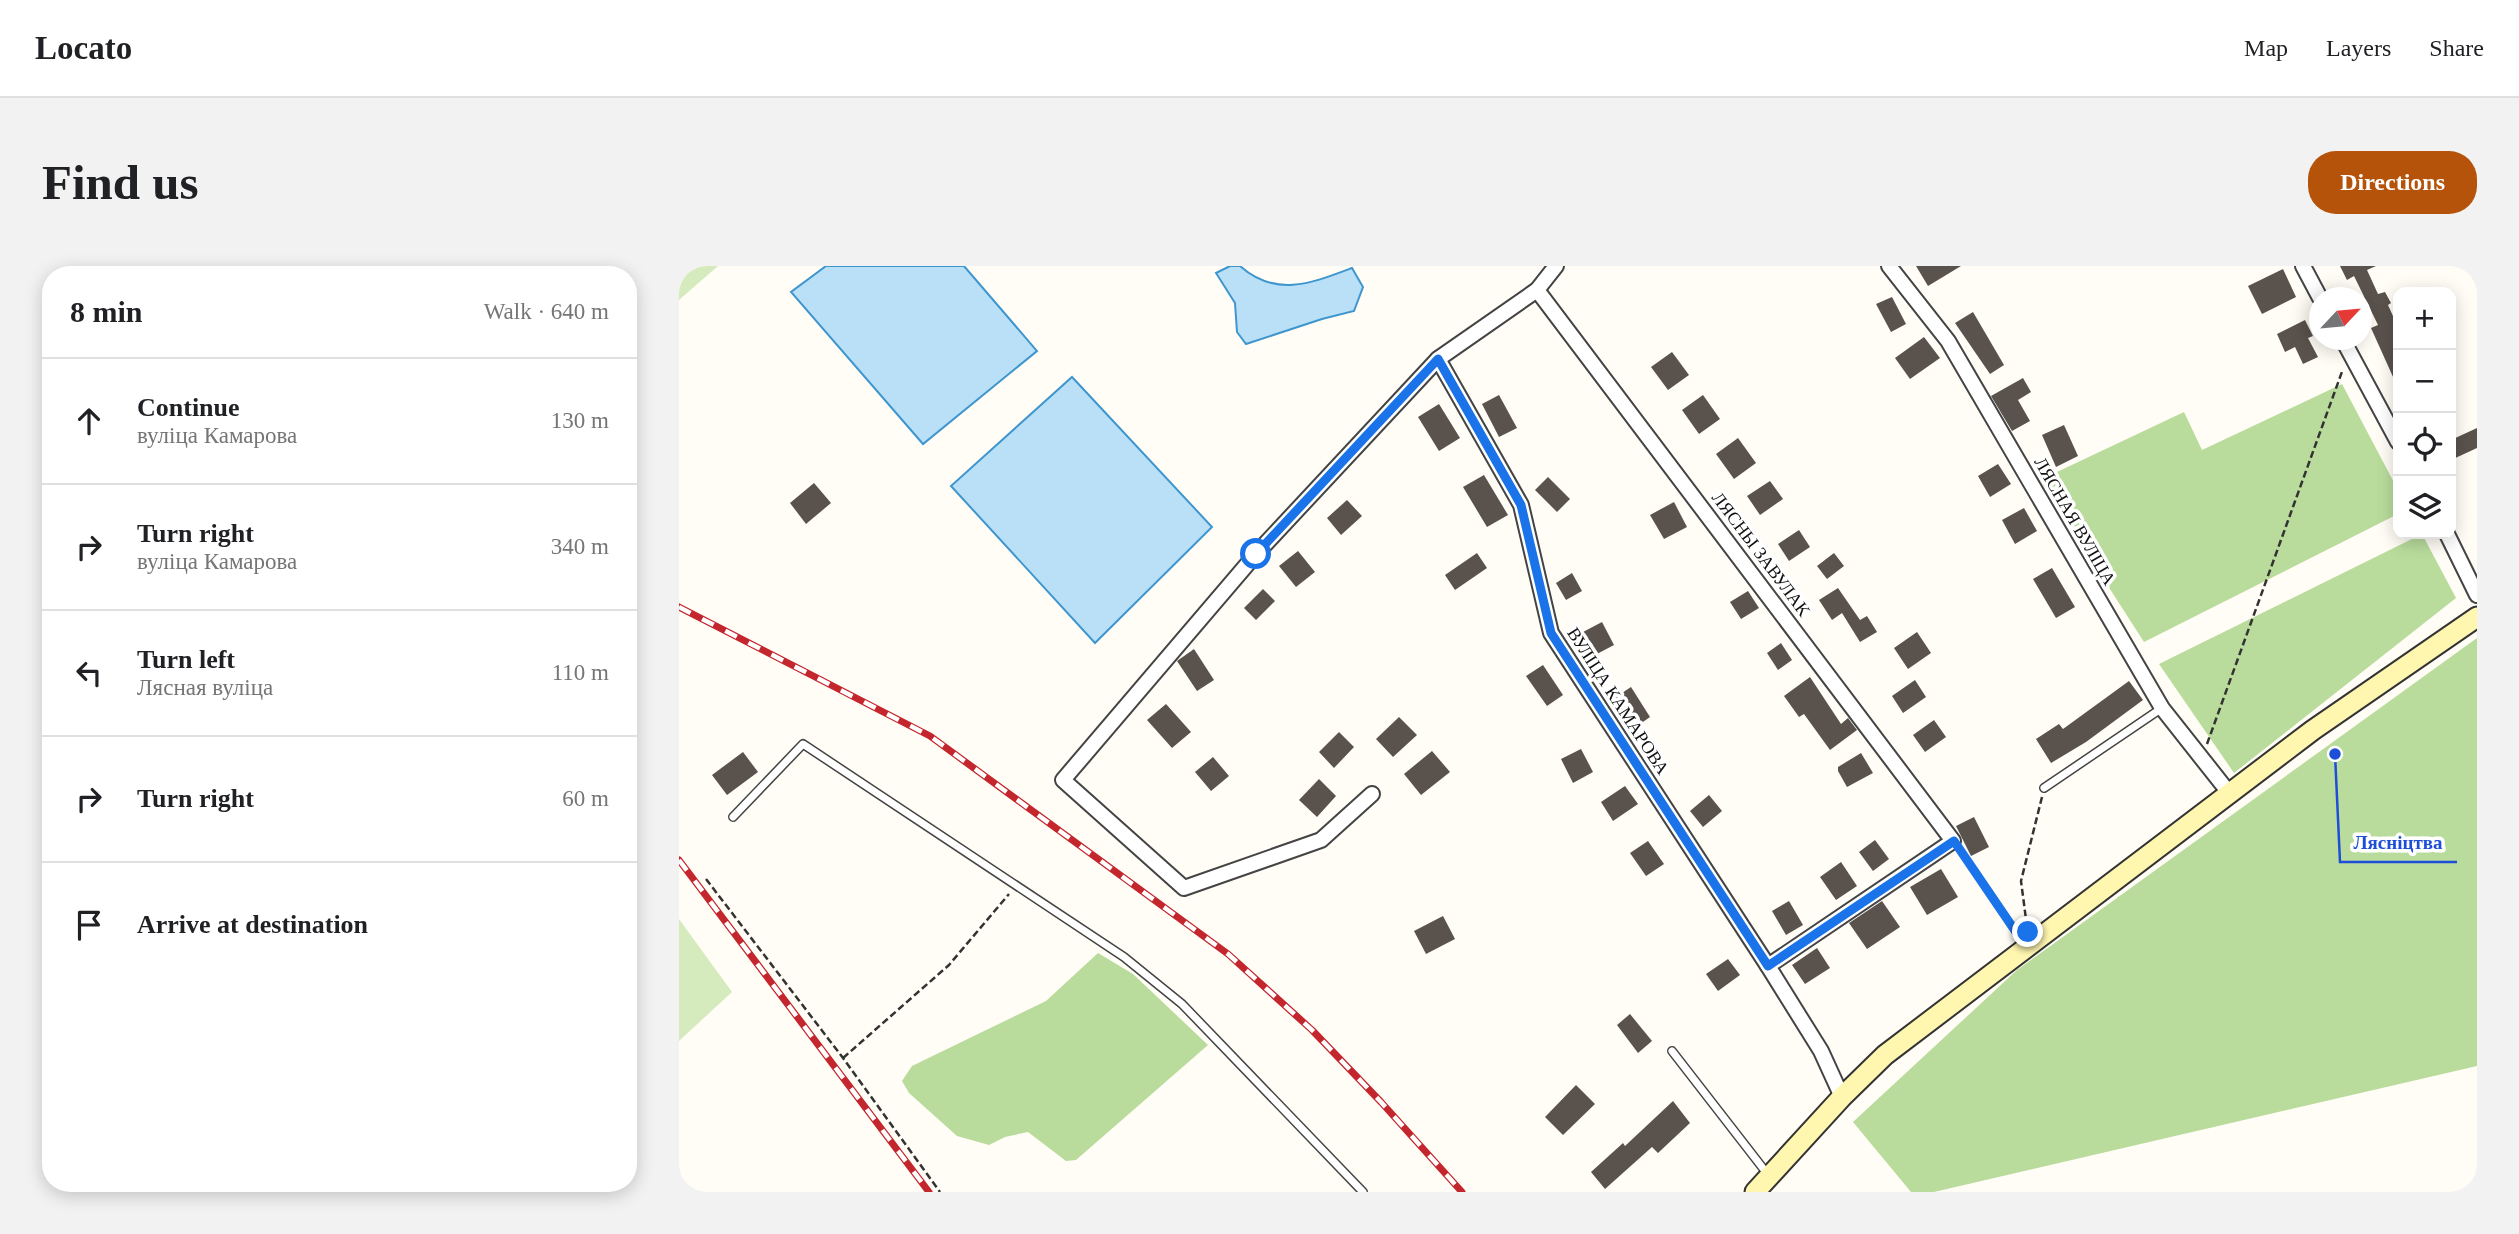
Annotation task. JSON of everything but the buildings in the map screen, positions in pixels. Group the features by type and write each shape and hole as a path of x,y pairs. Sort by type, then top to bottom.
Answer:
{"main road":[{"path":"1755,1192 1842,1097 1885,1055 2313,730 2477,617"}],"street":[{"path":"1372,794 1321,840 1184,888 1063,780 1256,554 1438,359 1537,290 1556,266"},
{"name":"ЛЯСНАЯ ВУЛІЦА","path":"1889,266 1948,341 2162,708 2230,794"},
{"path":"2303,266 2315,287"},
{"name":"ЛЯСНЫ ЗАВУЛАК","path":"1537,290 1954,841"},
{"path":"2349,350 2393,433"},
{"name":"ВУЛІЦА КАМАРОВА","path":"1438,359 1521,505 1551,633 1768,966 1821,1051 1842,1097"},
{"path":"2449,539 2477,595"},
{"path":"1768,966 1954,841"}],"lane":[{"path":"2044,788 2162,708"},
{"path":"733,817 803,744 1124,957 1182,1004 1363,1192"},
{"path":"1672,1051 1769,1177"}],"path":[{"path":"2202,757 2344,350"},
{"path":"2028,932 2021,881 2044,788"},
{"path":"1954,841 2020,938"},
{"path":"706,879 843,1058 940,1192"},
{"path":"843,1058 949,965 1016,886"}],"green space":[{"path":"679,266 718,266 679,300"},
{"path":"2342,384 2393,481 2393,517 2144,642 2040,480 2184,412 2202,450"},
{"path":"2412,539 2425,539 2456,598 2234,773 2159,664"},
{"path":"2477,638 2477,1066 1934,1192 1911,1192 1853,1122 2017,970"},
{"path":"679,919 732,992 679,1041"},
{"path":"1098,953 1133,974 1208,1045 1076,1160 1066,1161 1028,1132 1005,1137 989,1145 957,1136 909,1093 902,1081 912,1066 1046,1001"}],"water":[{"path":"826,266 964,266 1037,351 923,444 791,292"},
{"path":"1230,266 1240,266 1254,276 1281,285 1323,279 1352,268 1363,287 1354,311 1246,344 1237,332 1235,303 1216,273"},
{"path":"1072,377 1212,527 1095,643 951,486"}],"railway":[{"path":"679,607 930,736 1228,954 1312,1030 1462,1192"},
{"path":"679,860 929,1192"}],"place":[{"name":"Лясніцтва","path":"2335,754"}],"route":[{"path":"1256,554 1438,359 1521,505 1551,633 1768,966 1954,841 2020,938 2028,932"}]}
